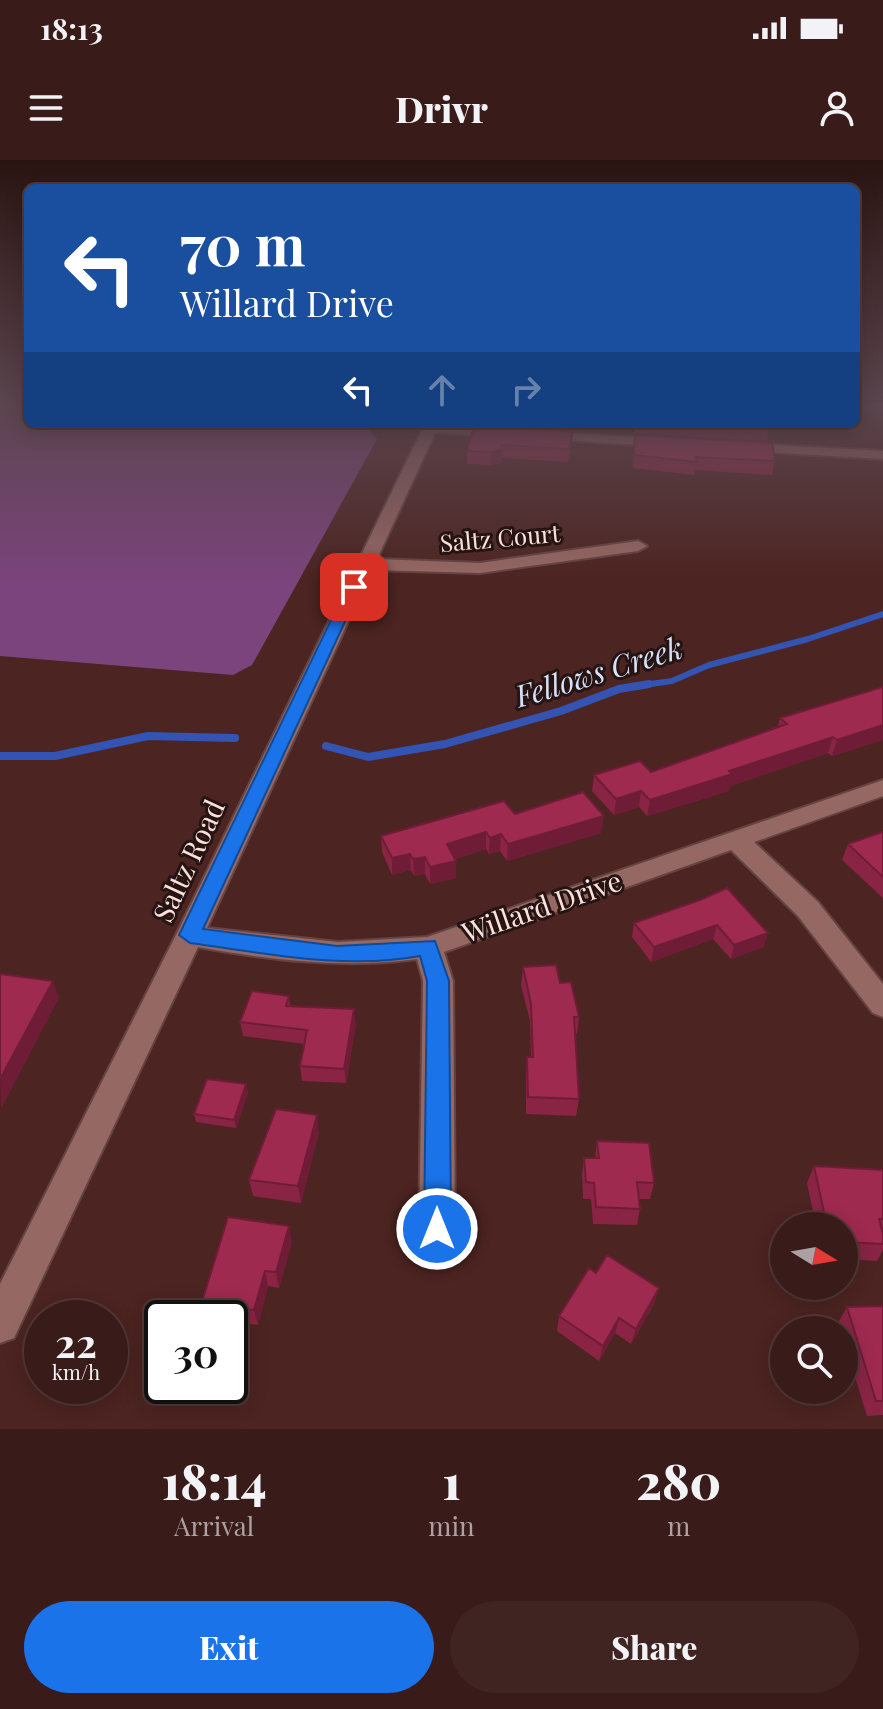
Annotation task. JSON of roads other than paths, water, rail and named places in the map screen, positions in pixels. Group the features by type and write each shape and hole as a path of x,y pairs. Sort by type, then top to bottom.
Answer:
{"street":[{"name":"Saltz Road","path":"0,1324 190,935 413,464"},
{"name":"Saltz Court","path":"365,564 480,568 638,546"},
{"name":"Willard Drive","path":"190,935 337,954 387,954 428,947 883,788"},
{"path":"735,839 808,909 883,1005"},
{"path":"428,947 438,981 437,1229"}],"waterway":[{"name":"Fellows Creek","path":"642,685 672,681 709,665 808,639 883,614"},
{"name":"Fellows Creek","path":"642,685 649,684"},
{"name":"Fellows Creek","path":"326,746 368,757 445,744 561,711 619,689 642,685"},
{"name":"Fellows Creek","path":"636,686 642,685"},
{"name":"Fellows Creek","path":"0,756 55,756 148,736 235,738"}]}
